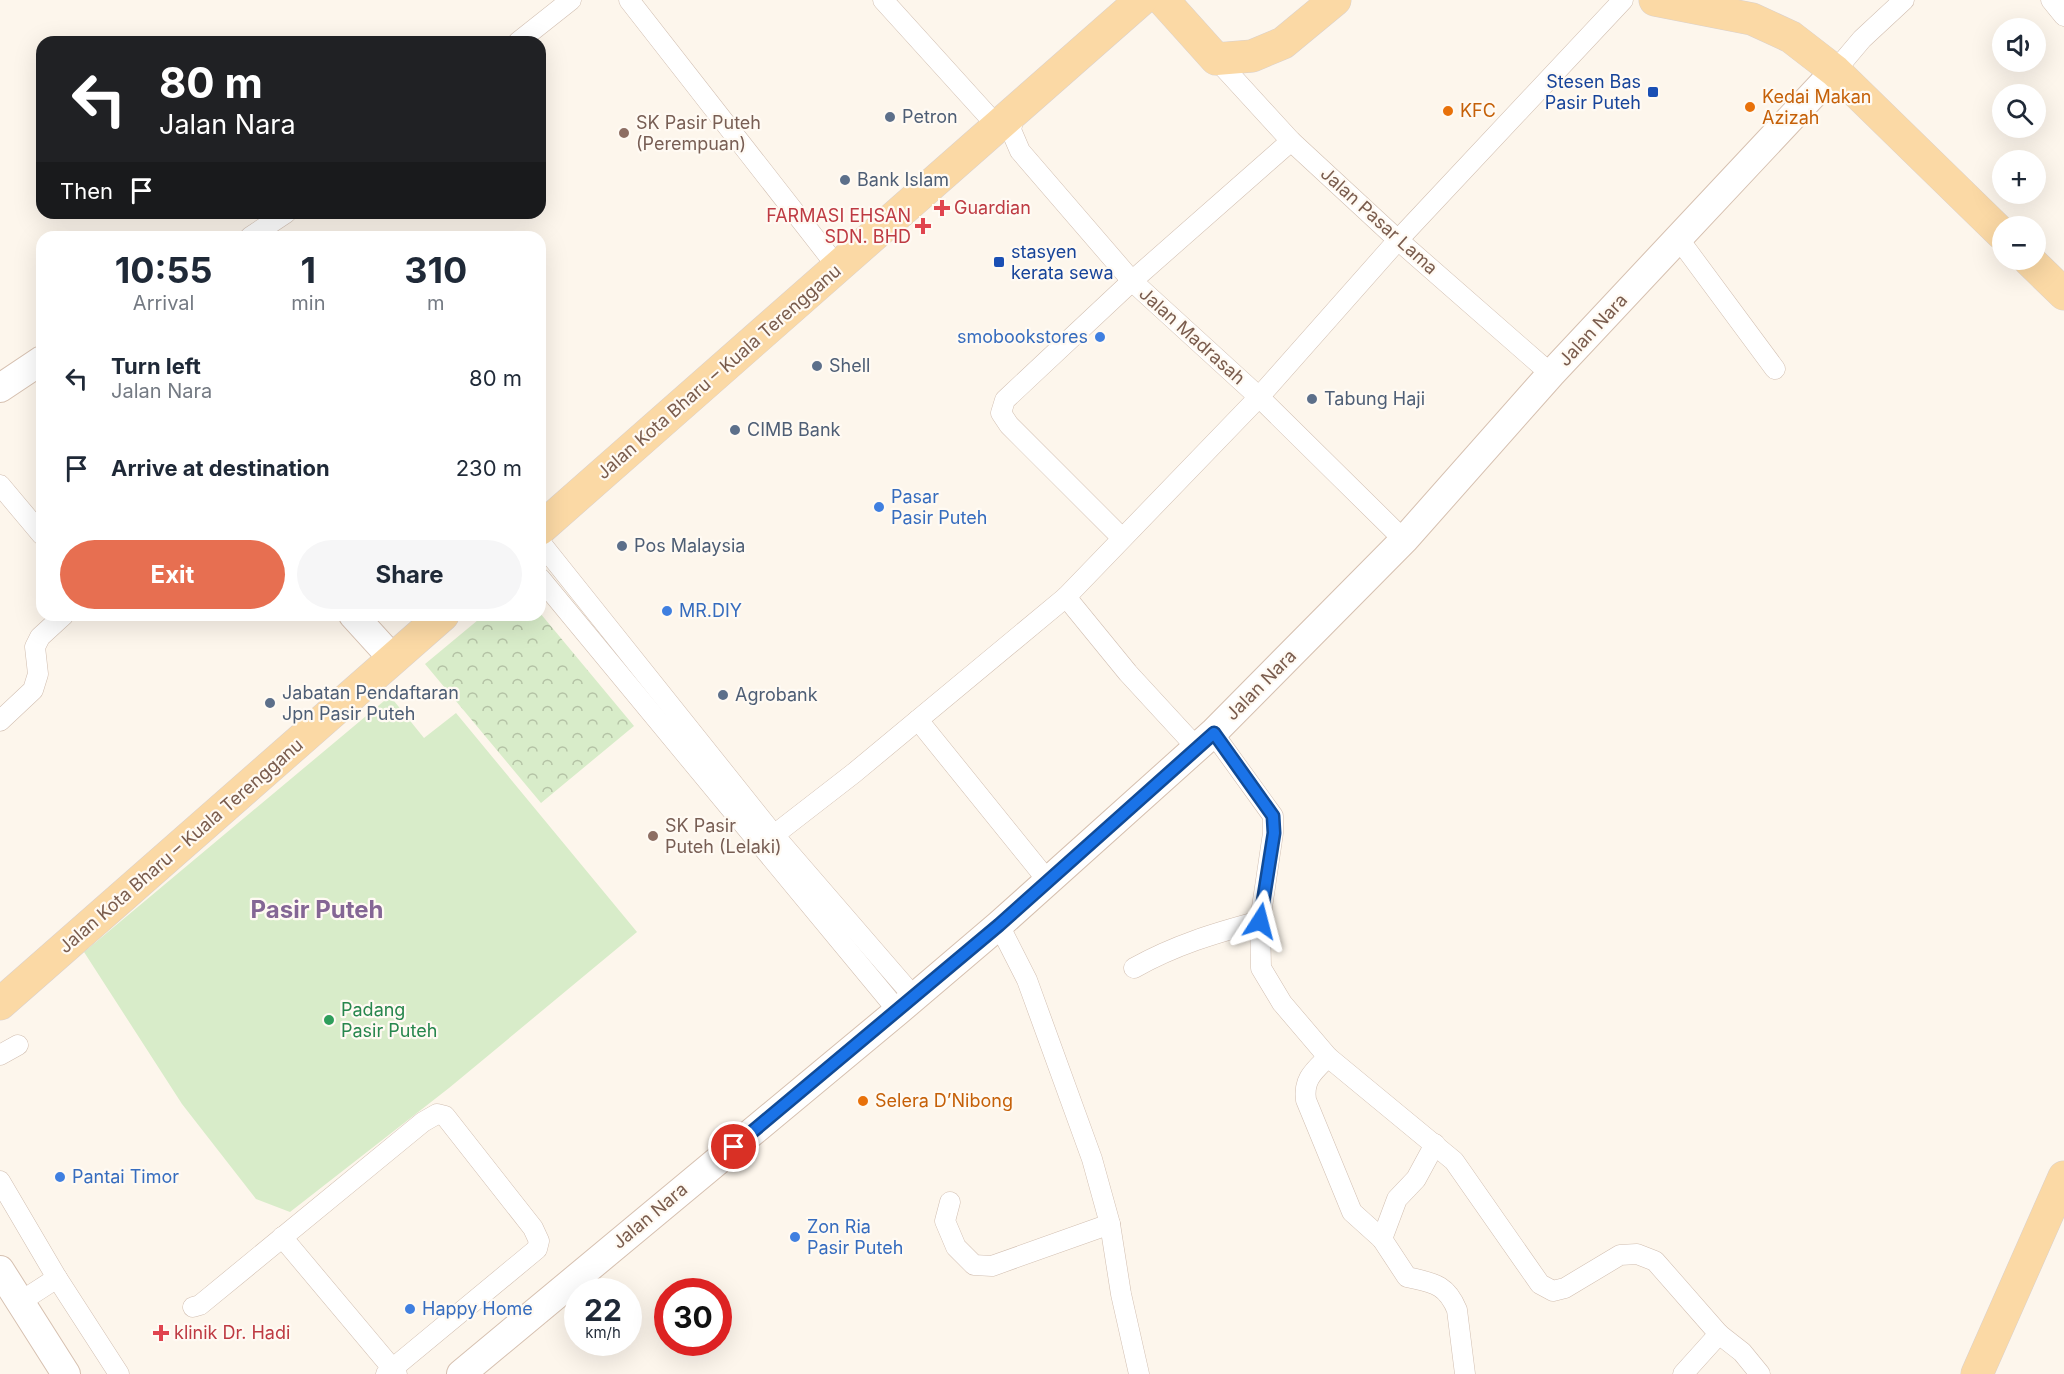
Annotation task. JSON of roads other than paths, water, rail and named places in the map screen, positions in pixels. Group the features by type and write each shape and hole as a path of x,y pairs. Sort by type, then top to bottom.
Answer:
{"main road":[{"name":"Jalan Kota Bharu – Kuala Terengganu","path":"546,524 839,269 1141,0"},
{"path":"1163,0 1216,59 1252,56 1284,44 1335,0"},
{"path":"1655,0 1752,19 1791,37 1835,71 1992,224"},
{"name":"Jalan Nara","path":"461,1374 999,925 1205,740 1404,540 1551,374 1835,71"},
{"path":"2039,270 2064,294"},
{"path":"0,388 36,364"},
{"path":"358,621 393,659"},
{"name":"Jalan Kota Bharu – Kuala Terengganu","path":"0,1004 436,621"},
{"path":"1977,1374 2064,1178"},
{"path":"1,1275 66,1374"}],"street":[{"path":"526,36 571,0"},
{"path":"629,0 839,269"},
{"path":"883,0 1007,119"},
{"path":"774,835 918,720 1066,597 1258,397 1398,240 1623,0"},
{"path":"1835,71 1862,39 1904,0"},
{"path":"2051,0 2064,16"},
{"name":"Jalan Pasar Lama","path":"1216,59 1291,141 1398,240 1551,374"},
{"name":"Jalan Madrasah","path":"1007,119 1020,151 1132,281 1258,397 1404,540"},
{"path":"1122,538 1009,425 1001,413 1005,400 1132,281 1291,141"},
{"path":"259,231 277,219"},
{"path":"1678,238 1775,369"},
{"path":"0,485 36,529"},
{"path":"546,550 906,1004"},
{"path":"546,585 906,1004"},
{"path":"1066,597 1128,673 1205,740 1273,816 1274,833 1260,921 1261,968 1282,1003 1328,1057 1435,1144 1467,1176 1540,1284 1553,1291 1565,1288 1620,1255 1637,1254 1655,1261 1719,1334 1742,1352 1760,1374"},
{"path":"0,721 33,690 38,674 35,647 40,637 57,621"},
{"path":"918,720 1048,881"},
{"path":"1134,968 1167,949 1199,937 1260,921"},
{"path":"999,925 1027,980 1092,1159 1110,1224 1121,1294 1139,1374"},
{"path":"0,1055 18,1045"},
{"path":"1328,1057 1309,1076 1304,1087 1306,1100 1352,1212 1382,1239 1407,1277 1438,1284 1453,1300 1457,1310 1465,1374"},
{"path":"193,1307 200,1305 282,1237 423,1122 437,1114 445,1116 533,1228 539,1241 537,1249 392,1372 282,1237"},
{"path":"1382,1239 1397,1199 1416,1179 1435,1144"},
{"path":"0,1181 57,1278 119,1374"},
{"path":"950,1202 945,1221 956,1247 974,1265 992,1266 1110,1224"},
{"path":"20,1302 57,1278"},
{"path":"1683,1374 1719,1334"}],"place":[{"name":"Stesen Bas Pasir Puteh","path":"1653,92"},
{"name":"Kedai Makan Azizah","path":"1750,107"},
{"name":"KFC","path":"1448,111"},
{"name":"Petron","path":"890,117"},
{"name":"SK Pasir Puteh (Perempuan)","path":"624,133"},
{"name":"Bank Islam","path":"845,180"},
{"name":"Guardian","path":"942,208"},
{"name":"FARMASI EHSAN SDN. BHD","path":"923,226"},
{"name":"stasyen kerata sewa","path":"999,262"},
{"name":"smobookstores","path":"1100,337"},
{"name":"Shell","path":"817,366"},
{"name":"Tabung Haji","path":"1312,399"},
{"name":"CIMB Bank","path":"735,430"},
{"name":"Pasar Pasir Puteh","path":"879,507"},
{"name":"Pos Malaysia","path":"622,546"},
{"name":"MR.DIY","path":"667,611"},
{"name":"Agrobank","path":"723,695"},
{"name":"Jabatan Pendaftaran Jpn Pasir Puteh","path":"270,703"},
{"name":"SK Pasir Puteh (Lelaki)","path":"653,836"},
{"name":"Padang Pasir Puteh","path":"329,1020"},
{"name":"Selera D’Nibong","path":"863,1101"},
{"name":"Pantai Timor","path":"60,1177"},
{"name":"Zon Ria Pasir Puteh","path":"795,1237"},
{"name":"Happy Home","path":"410,1309"},
{"name":"klinik Dr. Hadi","path":"161,1333"}],"district":[{"name":"Pasir Puteh","path":"317,910"}]}
